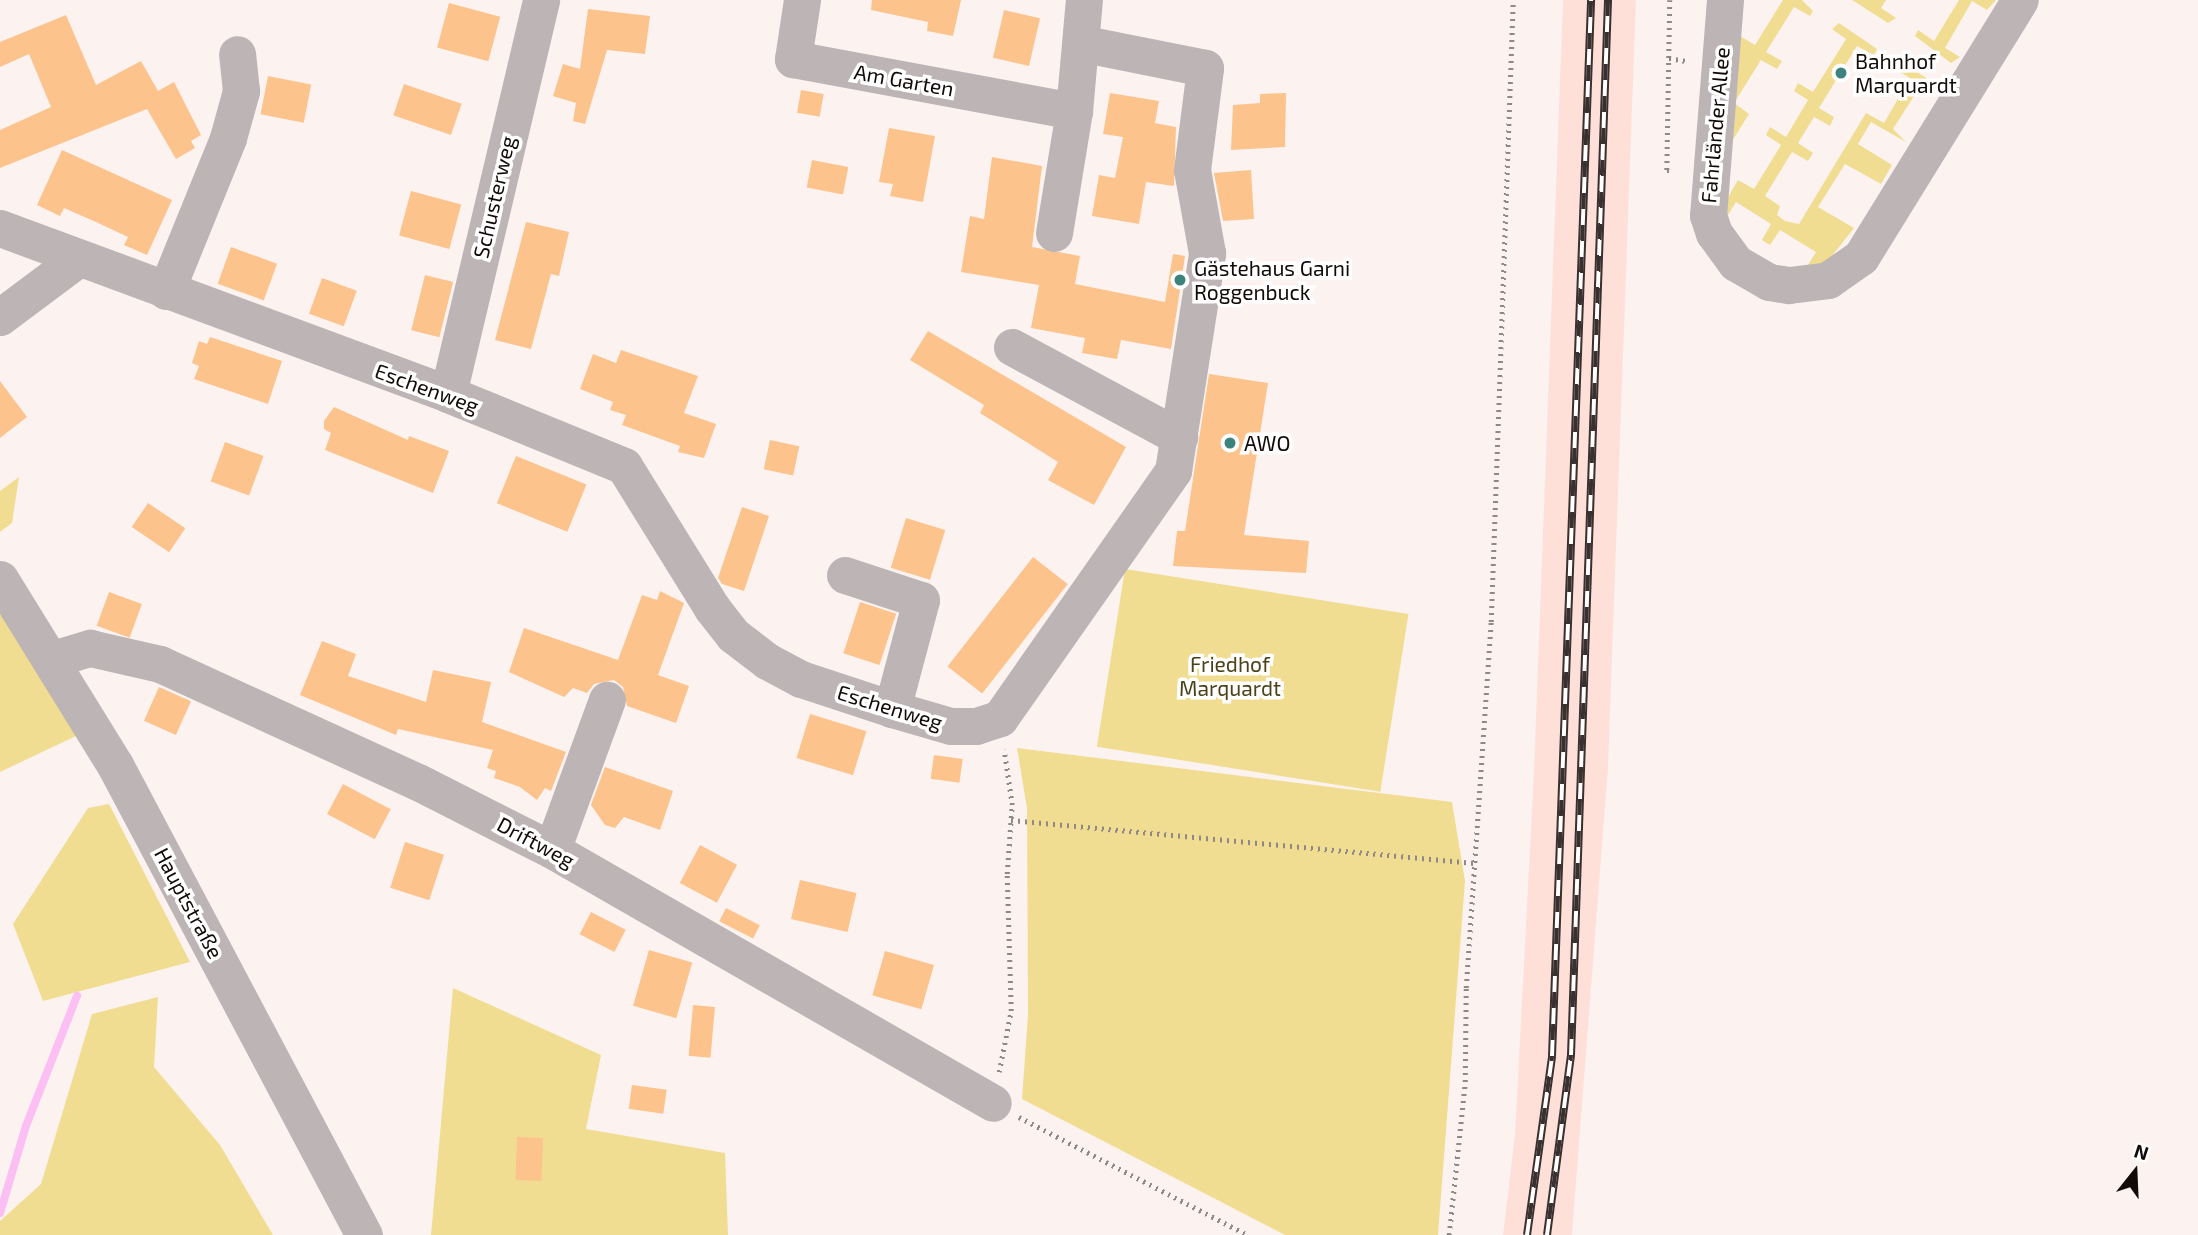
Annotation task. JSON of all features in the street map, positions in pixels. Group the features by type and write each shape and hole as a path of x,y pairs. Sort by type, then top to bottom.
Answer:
{"street":[{"name":"Schusterweg","path":"448,394 541,0"},
{"name":"Am Garten","path":"802,0 793,59 1074,111"},
{"path":"1054,233 1074,111 1084,0"},
{"name":"Fahrländer Allee","path":"1725,0 1707,178 1708,215 1714,233 1736,263 1760,278 1789,285 1828,279 1861,257 2020,0"},
{"path":"1000,718 1173,471 1207,253 1192,170 1205,68 1080,43"},
{"path":"166,291 228,138 241,91 237,54"},
{"name":"Eschenweg","path":"0,228 448,394 624,466 733,635 767,661 801,679 951,726 976,726 1000,718"},
{"path":"0,317 79,258"},
{"path":"1012,347 1179,437"},
{"path":"845,575 921,600 892,709"},
{"name":"Hauptstraße","path":"0,579 53,659 122,777 364,1235"},
{"name":"Driftweg","path":"53,659 90,648 159,664 418,782 552,850 993,1103"},
{"path":"552,850 607,700"}],"path":[{"path":"1449,1235 1465,1082 1474,863 1491,622 1513,0"},
{"path":"1670,0 1667,171 1674,171"},
{"path":"1669,57 1686,61"},
{"path":"1000,718 1011,820 1007,874 1011,1011 993,1103 1248,1235"},
{"path":"1011,820 1474,863"}],"shaded area":[{"path":"1563,0 1636,0 1608,768 1572,1235 1503,1235 1515,1134 1534,771"}],"green space":[{"path":"1783,0 1802,0 1813,11 1810,16 1794,7 1766,52 1782,61 1777,69 1761,60 1734,103 1749,114 1729,146 1740,36 1755,45"},
{"path":"1852,0 1886,0 1881,8 1896,18 1888,23"},
{"path":"1959,0 1996,0 1987,10 1972,1 1945,48 1960,57 1951,63 1915,36 1918,30 1934,41"},
{"path":"1839,23 1877,49 1874,55 1857,46 1819,108 1834,117 1830,126 1814,117 1798,143 1813,153 1808,161 1792,152 1765,196 1780,206 1777,215 1785,221 1799,224 1866,113 1884,123 1910,78 1895,69 1898,64 1903,63 1940,87 1937,94 1921,85 1893,129 1906,142 1871,122 1858,144 1892,165 1881,184 1845,164 1818,207 1854,228 1824,266 1806,268 1816,252 1780,230 1770,245 1762,240 1771,224 1736,202 1726,218 1717,216 1738,180 1754,189 1781,145 1766,135 1770,127 1786,137 1808,100 1794,91 1798,83 1813,92 1846,39 1832,29"},
{"path":"19,477 12,523 0,532 0,491"},
{"name":"Friedhof Marquardt","path":"1125,569 1408,614 1380,792 1097,747"},
{"path":"0,610 78,735 0,772"},
{"path":"1017,748 1452,802 1465,881 1438,1235 1285,1235 1022,1099 1028,1014 1027,808"},
{"path":"109,804 190,962 43,1001 13,924 88,808"},
{"path":"453,988 601,1055 586,1129 725,1153 728,1235 431,1235"},
{"path":"158,997 154,1067 220,1145 273,1235 0,1235 0,1221 41,1184 92,1014"}],"building":[{"path":"872,0 961,0 953,36 927,31 928,22 871,10"},
{"path":"449,3 500,17 488,61 437,47"},
{"path":"588,9 650,16 645,54 607,50 585,124 573,121 576,103 553,96 563,64 580,69"},
{"path":"1004,10 1040,18 1029,66 993,58"},
{"path":"66,15 96,85 141,61 158,91 174,82 201,135 191,141 195,148 176,159 147,109 0,168 0,130 51,107 29,54 0,67 0,42"},
{"path":"268,76 311,84 304,123 261,114"},
{"path":"404,84 462,104 451,135 393,115"},
{"path":"801,90 824,94 820,117 797,113"},
{"path":"1110,93 1159,101 1155,123 1176,127 1174,186 1146,182 1139,224 1092,216 1099,175 1115,178 1123,137 1103,134"},
{"path":"1286,93 1285,147 1231,150 1233,105 1260,103 1260,94"},
{"path":"889,128 935,136 923,202 890,196 893,184 879,182"},
{"path":"62,150 172,200 147,255 124,245 128,237 96,222 64,208 60,216 37,205"},
{"path":"992,157 1042,166 1032,247 1080,256 1075,284 1165,302 1173,254 1185,256 1171,349 1121,340 1117,359 1082,353 1085,338 1031,328 1039,285 961,272 970,216 984,219"},
{"path":"812,160 848,167 843,195 807,187"},
{"path":"1251,170 1254,219 1223,221 1214,173"},
{"path":"411,191 461,204 449,249 399,235"},
{"path":"526,222 569,232 559,276 551,274 531,349 495,340"},
{"path":"231,247 277,264 264,300 218,284"},
{"path":"425,275 453,282 439,337 411,330"},
{"path":"322,278 357,291 344,326 309,314"},
{"path":"928,331 1126,447 1094,505 1048,480 1058,462 980,413 984,405 910,360"},
{"path":"210,337 282,361 268,404 194,379 199,366 192,363 199,341 207,344"},
{"path":"621,350 698,376 684,413 716,424 704,458 678,452 680,446 622,425 626,415 610,410 613,402 580,389 593,354 616,363"},
{"path":"1209,374 1268,383 1244,535 1309,541 1306,573 1173,566 1177,531 1185,531"},
{"path":"0,381 27,417 0,438"},
{"path":"334,407 408,440 409,436 449,451 433,493 325,450 331,433 324,429 324,421"},
{"path":"770,440 799,446 793,476 764,469"},
{"path":"225,442 264,456 249,495 211,481"},
{"path":"516,456 586,484 567,532 497,503"},
{"path":"148,503 185,528 169,552 132,527"},
{"path":"742,507 769,516 744,591 722,584 718,578"},
{"path":"906,518 945,530 930,580 891,568"},
{"path":"1033,557 1068,584 982,694 947,667"},
{"path":"660,591 684,603 658,675 689,686 676,723 627,706 623,687 614,680 594,684 587,693 573,688 564,697 509,672 524,628 618,660 642,595 657,600"},
{"path":"109,592 142,604 130,638 97,626"},
{"path":"860,602 896,614 879,665 843,653"},
{"path":"322,641 356,654 348,676 426,702 433,670 491,682 482,722 566,752 551,791 545,788 537,800 520,787 494,778 496,771 487,768 493,750 398,729 396,735 300,695"},
{"path":"159,687 191,701 176,735 144,721"},
{"path":"810,714 866,731 853,775 797,758"},
{"path":"934,755 963,759 959,783 931,779"},
{"path":"605,767 673,791 660,830 624,817 615,828 605,825 591,805"},
{"path":"343,784 391,809 375,839 327,814"},
{"path":"405,842 444,855 429,900 390,888"},
{"path":"700,845 737,865 717,903 680,883"},
{"path":"800,880 857,893 848,932 791,919"},
{"path":"726,908 760,925 753,939 719,921"},
{"path":"591,912 626,930 614,952 580,934"},
{"path":"649,950 692,962 676,1018 633,1006"},
{"path":"885,951 934,965 921,1009 872,995"},
{"path":"693,1005 715,1007 710,1058 689,1056"},
{"path":"632,1085 667,1090 663,1114 629,1109"},
{"path":"517,1137 543,1138 541,1181 515,1180"}],"waterway":[{"path":"0,1213 26,1126 77,996"}],"railway":[{"path":"1527,1235 1552,1056 1591,0"},
{"path":"1547,1235 1571,1055 1608,0"}],"place":[{"name":"Bahnhof Marquardt","path":"1841,73"},
{"name":"Gästehaus Garni Roggenbuck","path":"1180,280"},
{"name":"AWO","path":"1230,443"}]}
